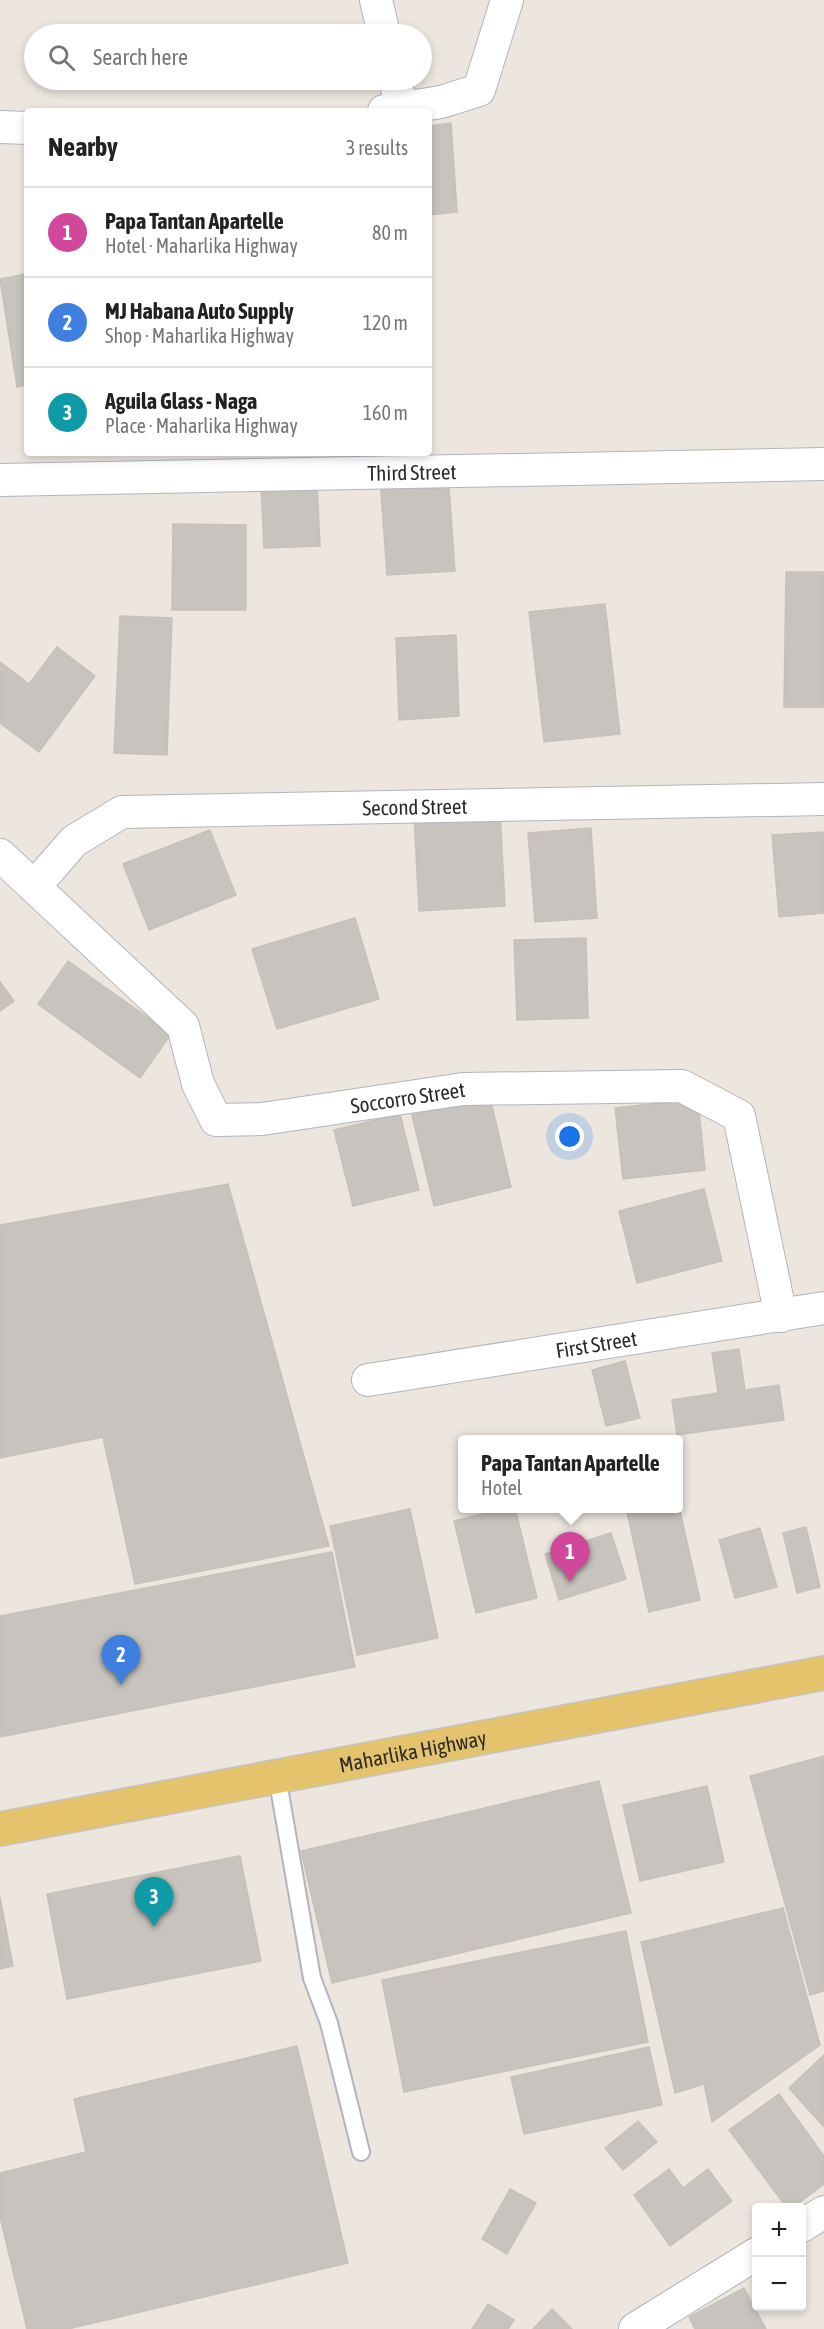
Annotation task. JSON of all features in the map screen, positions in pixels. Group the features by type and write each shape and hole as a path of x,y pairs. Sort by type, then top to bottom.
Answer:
{"main road":[{"name":"Maharlika Highway","path":"0,1829 824,1673"}],"street":[{"path":"376,0 382,24"},
{"path":"394,100 441,102 479,90 507,0"},
{"path":"0,127 24,128"},
{"name":"Third Street","path":"0,480 824,464"},
{"name":"Second Street","path":"34,886 74,841 122,812 824,799"},
{"name":"Soccorro Street","path":"0,855 183,1026 198,1084 216,1120 262,1119 463,1089 682,1086 739,1116 781,1316"},
{"name":"First Street","path":"368,1380 824,1308"},
{"path":"806,2223 824,2212"},
{"path":"635,2329 752,2256"}],"lane":[{"path":"277,1776 312,1978 329,2023 362,2152"}],"building":[{"path":"451,123 457,212 432,215 432,126"},
{"path":"24,275 24,386 17,387 0,279"},
{"path":"448,473 455,571 387,575 380,478"},
{"path":"317,483 320,546 264,548 261,486"},
{"path":"173,524 246,525 246,610 172,610"},
{"path":"786,572 824,572 824,707 784,707"},
{"path":"605,604 620,734 544,742 529,612"},
{"path":"120,616 172,618 167,755 114,753"},
{"path":"456,635 459,716 399,720 396,638"},
{"path":"57,647 95,676 39,752 0,723 0,662 29,684"},
{"path":"500,811 505,906 419,911 414,816"},
{"path":"591,828 597,918 535,922 528,833"},
{"path":"210,830 236,895 149,930 123,864"},
{"path":"824,832 824,913 779,917 772,835"},
{"path":"355,918 379,999 277,1029 252,949"},
{"path":"586,938 588,1018 517,1020 514,940"},
{"path":"68,961 171,1034 140,1078 38,1004"},
{"path":"0,982 14,1001 0,1011"},
{"path":"490,1097 511,1187 434,1206 412,1115"},
{"path":"698,1099 705,1170 623,1179 615,1108"},
{"path":"400,1114 419,1190 353,1206 334,1130"},
{"path":"228,1184 329,1546 135,1584 103,1437 0,1458 0,1225"},
{"path":"704,1189 722,1261 637,1283 619,1211"},
{"path":"739,1349 745,1390 779,1385 784,1420 677,1435 672,1400 718,1393 712,1353"},
{"path":"625,1361 640,1418 606,1426 592,1370"},
{"path":"410,1509 438,1638 357,1655 330,1526"},
{"path":"487,1513 516,1513 537,1598 476,1613 454,1521"},
{"path":"627,1513 680,1513 700,1600 649,1612"},
{"path":"806,1527 820,1587 797,1593 783,1533"},
{"path":"760,1528 777,1587 735,1598 719,1540"},
{"path":"611,1533 626,1579 559,1600 545,1554"},
{"path":"332,1552 355,1667 0,1737 0,1616"},
{"path":"824,1756 824,1991 810,1995 750,1776"},
{"path":"599,1781 631,1913 332,1983 301,1851"},
{"path":"707,1786 724,1862 640,1881 623,1805"},
{"path":"240,1856 261,1961 67,1999 47,1894"},
{"path":"0,1897 13,1966 0,1969"},
{"path":"783,1908 820,2045 712,2122 704,2084 675,2093 641,1942"},
{"path":"626,1931 648,2042 404,2092 382,1980"},
{"path":"297,2046 348,2263 68,2329 27,2329 0,2217 0,2173 86,2152 74,2099"},
{"path":"649,2047 662,2105 524,2134 511,2077"},
{"path":"824,2055 824,2127 789,2088"},
{"path":"779,2094 824,2156 824,2184 799,2203 783,2203 729,2130"},
{"path":"638,2121 657,2142 623,2170 605,2148"},
{"path":"669,2169 683,2188 708,2169 732,2201 670,2246 634,2195"},
{"path":"510,2189 536,2203 507,2254 482,2239"},
{"path":"744,2288 752,2303 752,2311 756,2311 766,2329 695,2329 689,2317"},
{"path":"488,2304 514,2320 508,2329 472,2329"},
{"path":"552,2309 572,2329 533,2329"}],"place":[{"name":"Papa Tantan Apartelle","path":"570,1582"},
{"name":"MJ Habana Auto Supply","path":"121,1685"},
{"name":"Aguila Glass - Naga","path":"154,1927"}]}
